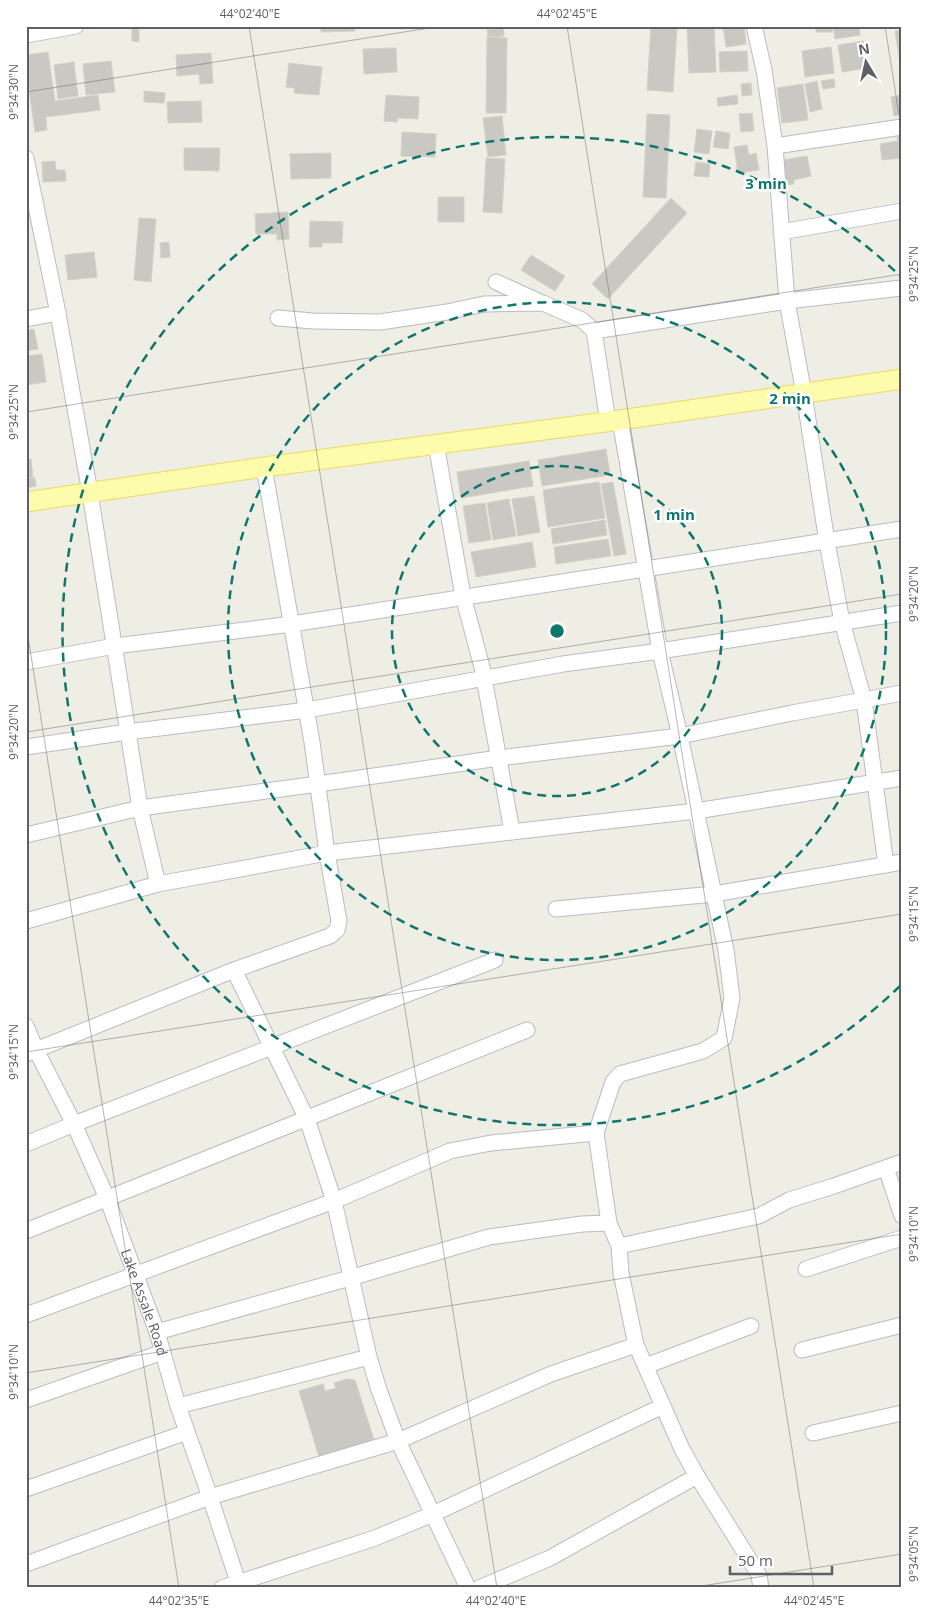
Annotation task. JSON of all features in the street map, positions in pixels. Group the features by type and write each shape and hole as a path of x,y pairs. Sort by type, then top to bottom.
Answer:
{"main road":[{"path":"26,502 436,444 614,421 902,379"}],"street":[{"path":"26,35 76,26"},
{"path":"754,26 764,70 775,146 787,301 842,622 864,700 886,865"},
{"path":"775,146 902,127"},
{"path":"27,162 58,314 90,493 140,808 158,884"},
{"path":"781,232 902,211"},
{"path":"496,282 582,320 594,331 646,570 660,651 726,950 732,998 724,1038 703,1051 620,1074 613,1082 596,1133 609,1222 619,1246 621,1273 636,1345 682,1448 697,1476 759,1575 761,1588"},
{"path":"594,331 787,301 902,288"},
{"path":"278,318 313,321 380,322 447,312 484,304 543,303"},
{"path":"26,319 58,314"},
{"path":"436,444 464,596 484,678 512,831"},
{"path":"31,1052 234,970 330,936 336,930 339,921 327,852 307,710 264,468"},
{"path":"26,662 115,646 292,624 902,529"},
{"path":"26,747 127,732 307,710 563,664 660,651 902,613"},
{"path":"26,835 140,808 499,758 680,736 902,693"},
{"path":"26,922 158,884 327,852 696,811 902,778"},
{"path":"556,908 714,894 902,862"},
{"path":"26,1144 496,960"},
{"path":"234,970 307,1119 334,1201 350,1278 379,1390 398,1441 468,1588"},
{"name":"Lake Assale Road","path":"26,1026 31,1052 74,1124 107,1198 136,1274 164,1352 178,1406 239,1585"},
{"path":"26,1231 527,1030"},
{"path":"26,1315 334,1201 450,1151 492,1143 596,1133"},
{"path":"619,1246 759,1216 789,1200 902,1162"},
{"path":"886,1168 902,1216"},
{"path":"156,1332 489,1237 609,1222"},
{"path":"806,1269 902,1238"},
{"path":"802,1350 902,1325"},
{"path":"646,1366 751,1326"},
{"path":"26,1564 210,1497 398,1441 551,1374 636,1345"},
{"path":"26,1400 164,1352"},
{"path":"178,1406 369,1357"},
{"path":"222,1588 239,1585 375,1538 432,1514 663,1406"},
{"path":"813,1433 902,1413"},
{"path":"26,1488 187,1432"},
{"path":"479,1588 550,1558 697,1476"}],"building":[{"path":"132,26 139,26 139,42 132,41"},
{"path":"321,26 355,26 355,31 321,32"},
{"path":"651,26 677,26 673,92 647,90"},
{"path":"687,26 714,26 716,72 689,73"},
{"path":"723,26 744,26 746,44 726,47"},
{"path":"816,26 832,26 832,32 816,32"},
{"path":"833,26 859,26 860,35 835,39"},
{"path":"503,28 504,36 488,37 487,30"},
{"path":"902,30 902,76 895,31"},
{"path":"487,37 507,38 506,113 486,113"},
{"path":"864,41 868,68 842,72 838,45"},
{"path":"831,47 834,73 805,77 802,51"},
{"path":"396,48 397,72 364,74 363,49"},
{"path":"747,51 748,71 720,72 719,52"},
{"path":"48,52 55,101 98,95 100,110 46,117 47,130 35,132 26,68 26,55"},
{"path":"211,53 213,83 200,84 199,74 177,76 176,55"},
{"path":"111,61 115,92 86,95 83,64"},
{"path":"74,62 78,96 58,99 54,65"},
{"path":"289,63 322,67 319,95 294,93 295,88 286,87"},
{"path":"834,79 835,87 823,89 821,81"},
{"path":"817,81 822,109 810,112 805,84"},
{"path":"751,83 752,95 742,96 741,84"},
{"path":"803,84 808,120 782,123 777,88"},
{"path":"144,91 165,93 164,103 144,102"},
{"path":"386,95 419,97 418,119 398,118 397,122 384,121"},
{"path":"737,95 738,104 718,106 717,98"},
{"path":"902,95 902,114 894,116 891,97"},
{"path":"201,101 202,122 168,123 167,102"},
{"path":"752,113 754,131 741,132 739,114"},
{"path":"647,114 670,115 666,198 643,197"},
{"path":"502,116 506,155 488,157 483,118"},
{"path":"697,129 712,131 709,154 694,152"},
{"path":"716,131 730,133 728,149 713,147"},
{"path":"402,132 436,134 435,157 401,156"},
{"path":"897,137 902,137 902,158 882,160 880,144 898,141"},
{"path":"747,145 749,155 756,153 759,170 738,173 734,147"},
{"path":"184,148 220,148 219,171 184,170"},
{"path":"331,153 331,178 291,179 290,154"},
{"path":"807,156 811,176 794,180 794,184 783,186 778,161"},
{"path":"486,158 505,159 502,213 483,212"},
{"path":"55,161 56,170 65,170 66,181 43,182 42,162"},
{"path":"696,162 710,164 709,177 694,176"},
{"path":"438,197 464,197 464,222 438,222"},
{"path":"671,198 687,213 608,299 592,284"},
{"path":"288,212 289,239 277,240 277,234 256,234 255,214"},
{"path":"139,218 156,219 151,282 134,280"},
{"path":"310,221 343,222 342,243 322,243 322,247 309,247"},
{"path":"169,242 170,257 161,258 160,243"},
{"path":"94,252 97,277 68,280 65,255"},
{"path":"531,255 565,276 555,291 521,270"},
{"path":"34,329 38,349 26,351 26,331"},
{"path":"42,354 46,382 26,385 26,356"},
{"path":"606,449 610,475 542,486 538,460"},
{"path":"31,459 33,477 26,478 26,460"},
{"path":"529,461 533,486 461,498 457,472"},
{"path":"35,478 36,486 26,488 26,479"},
{"path":"599,482 605,518 548,527 543,490"},
{"path":"613,482 626,554 614,556 601,484"},
{"path":"534,496 540,532 518,536 512,499"},
{"path":"509,499 516,536 493,540 487,503"},
{"path":"485,503 491,540 469,543 463,506"},
{"path":"605,520 607,535 553,544 551,529"},
{"path":"608,539 611,556 556,564 554,547"},
{"path":"532,542 536,567 476,577 471,552"},
{"path":"346,1379 355,1380 374,1440 319,1457 299,1391 323,1384 325,1391 336,1388 334,1383"}]}
